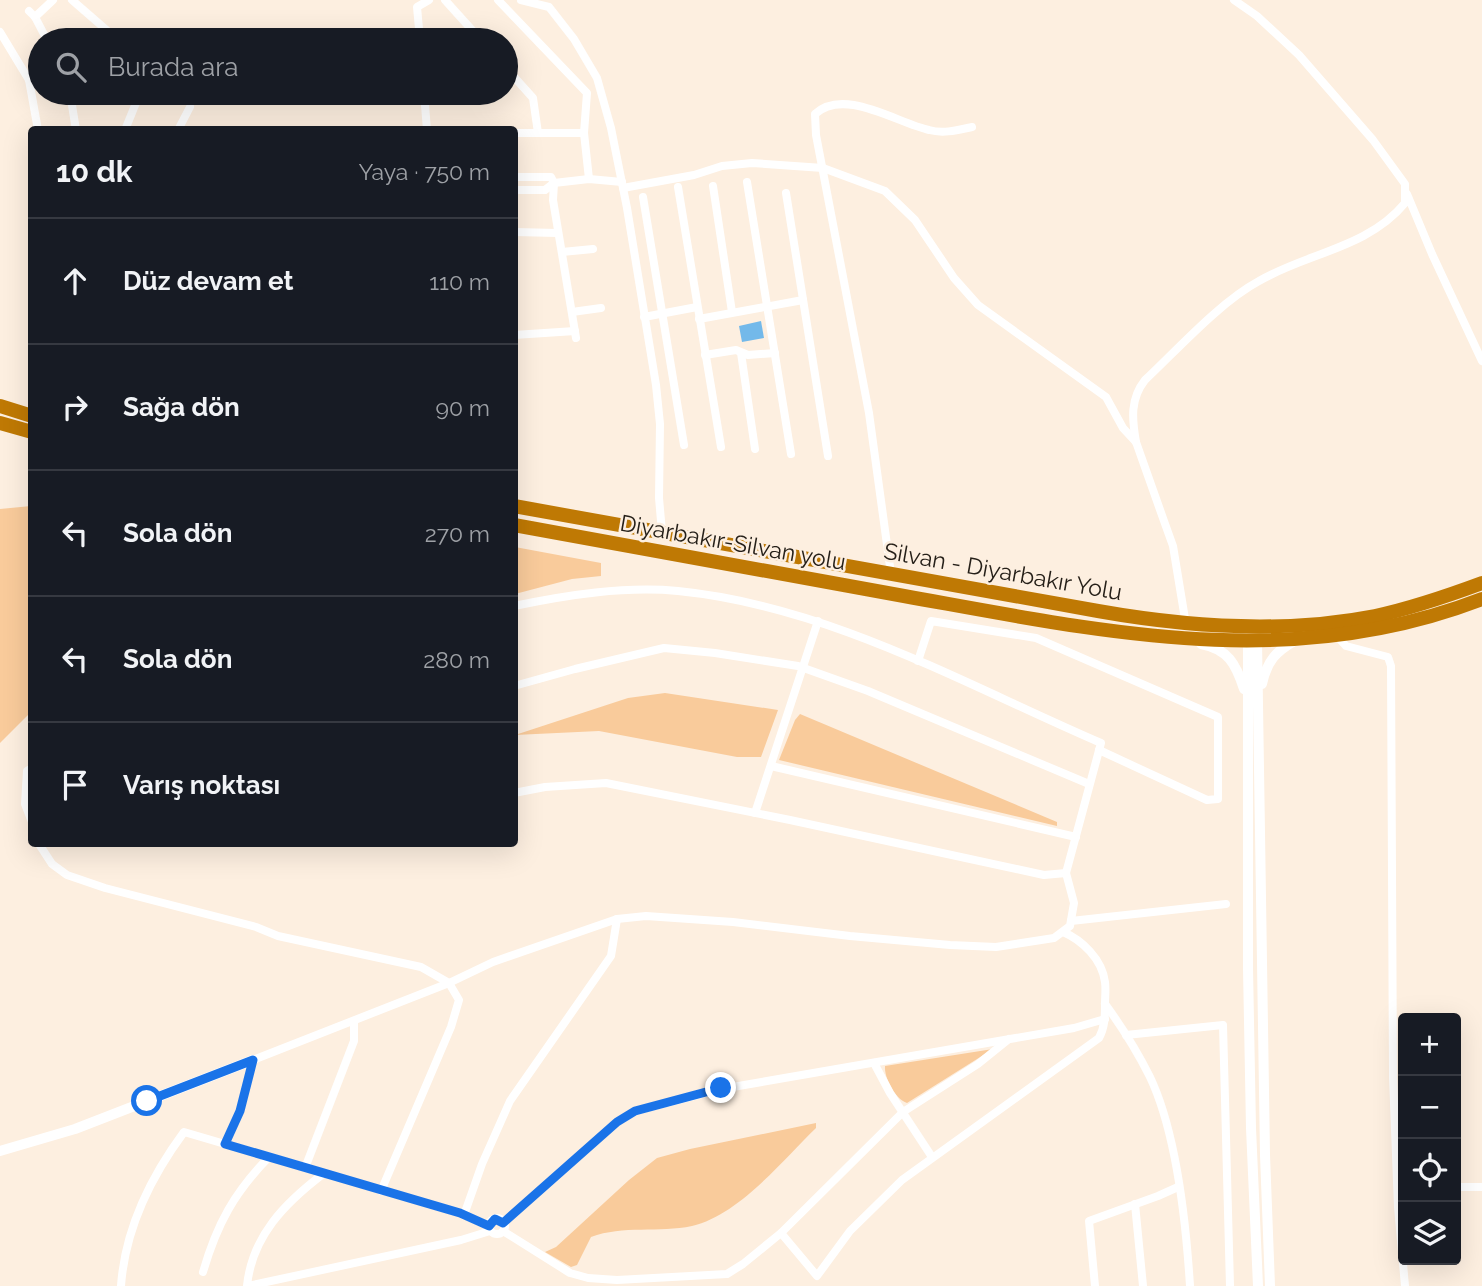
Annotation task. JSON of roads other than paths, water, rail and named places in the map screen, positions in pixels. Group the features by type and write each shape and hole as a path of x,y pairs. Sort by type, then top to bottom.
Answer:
{"highway":[{"path":"0,406 28,415"},
{"path":"0,423 28,431"},
{"name":"Silvan - Diyarbakır Yolu","path":"518,507 1186,625 1269,626 1335,622 1415,606 1482,583"},
{"name":"Diyarbakır-Silvan yolu","path":"518,526 1016,616 1175,639 1296,640 1337,636 1410,623 1482,599"}],"street":[{"path":"40,28 32,14 53,0"},
{"path":"72,0 104,28"},
{"path":"419,28 417,7 429,0"},
{"path":"445,0 470,28"},
{"path":"498,0 587,93 584,133 589,179"},
{"path":"521,0 549,7 574,38 597,78 611,128 656,385 660,424 659,498 662,532"},
{"path":"1234,0 1257,16 1299,55 1373,139 1405,184 1432,254 1482,361"},
{"path":"0,32 28,78"},
{"path":"518,81 533,98 538,133"},
{"path":"34,105 37,126"},
{"path":"72,105 75,126"},
{"path":"127,126 134,105"},
{"path":"425,105 427,126"},
{"path":"891,574 869,413 815,114 821,108 838,105 861,106 930,131 949,132 972,127"},
{"path":"180,126 190,107"},
{"path":"518,133 584,133"},
{"path":"518,190 545,190 554,183 589,179 623,185 752,163 823,168 885,191 915,220 954,278 978,305 1106,397 1124,428 1136,442"},
{"path":"518,177 551,177 554,183 553,200 575,334 518,335"},
{"path":"747,182 791,454"},
{"path":"713,186 733,312"},
{"path":"678,187 721,447"},
{"path":"786,193 828,456"},
{"path":"1186,625 1173,546 1136,442 1133,421 1135,391 1229,302 1268,276 1368,235 1400,209 1407,194"},
{"path":"643,197 684,444"},
{"path":"518,232 558,233"},
{"path":"562,252 593,249"},
{"path":"699,319 803,300"},
{"path":"644,317 697,307"},
{"path":"572,312 601,308"},
{"path":"705,355 736,350 748,355 775,353"},
{"path":"741,354 755,449"},
{"path":"0,1151 75,1129 354,1021 449,983 493,962 617,919 646,916 733,922 849,936 996,947 1054,938 1070,926 1074,903 1066,873 1101,744 846,629 766,606 677,591 621,591 518,605"},
{"path":"755,813 818,621"},
{"path":"918,662 931,621 1036,638 1218,718 1218,799 1207,800 1099,750"},
{"path":"1337,636 1346,646 1388,657 1391,666 1393,1077 1398,1157"},
{"path":"1175,639 1216,646 1226,654 1252,699"},
{"path":"1252,640 1248,968 1258,1286"},
{"path":"1270,1286 1265,1155 1264,957 1252,699 1269,662 1279,649 1296,640"},
{"path":"518,685 575,668 664,648 715,653 804,668 868,691 1089,784"},
{"path":"771,766 1076,837"},
{"path":"28,770 25,804 28,812"},
{"path":"518,792 606,783 1044,875 1066,873"},
{"path":"41,847 52,864 67,876 278,936 421,967 449,983 459,1000 451,1027 380,1191"},
{"path":"1071,921 1226,904"},
{"path":"464,1215 482,1164 510,1101 611,956 617,919"},
{"path":"781,1233 817,1276 850,1231 902,1180 1099,1038 1105,1019 1105,979 1094,957 1075,937 1063,932"},
{"path":"1105,1004 1151,1079 1166,1124 1178,1186 1189,1286"},
{"path":"121,1286 128,1237 156,1172 184,1132 464,1215 497,1234 617,1122 635,1111 721,1088 1074,1028 1105,1019"},
{"path":"305,1168 354,1041 354,1021"},
{"path":"1126,1035 1223,1026 1230,1286"},
{"path":"323,1174 279,1212 263,1234 248,1271 248,1286 461,1240 489,1228 495,1219 570,1273 588,1279 727,1274 743,1265 781,1233 903,1112 978,1063 1012,1037"},
{"path":"225,1144 240,1111 253,1060"},
{"path":"874,1063 932,1157"},
{"path":"203,1272 213,1236 229,1206 245,1182 269,1157"},
{"path":"1095,1286 1089,1221 1178,1186"},
{"path":"1461,1188 1482,1187"},
{"path":"1401,1202 1405,1286"},
{"path":"1135,1204 1143,1286"}],"water":[{"path":"761,321 764,338 742,342 739,326"}]}
